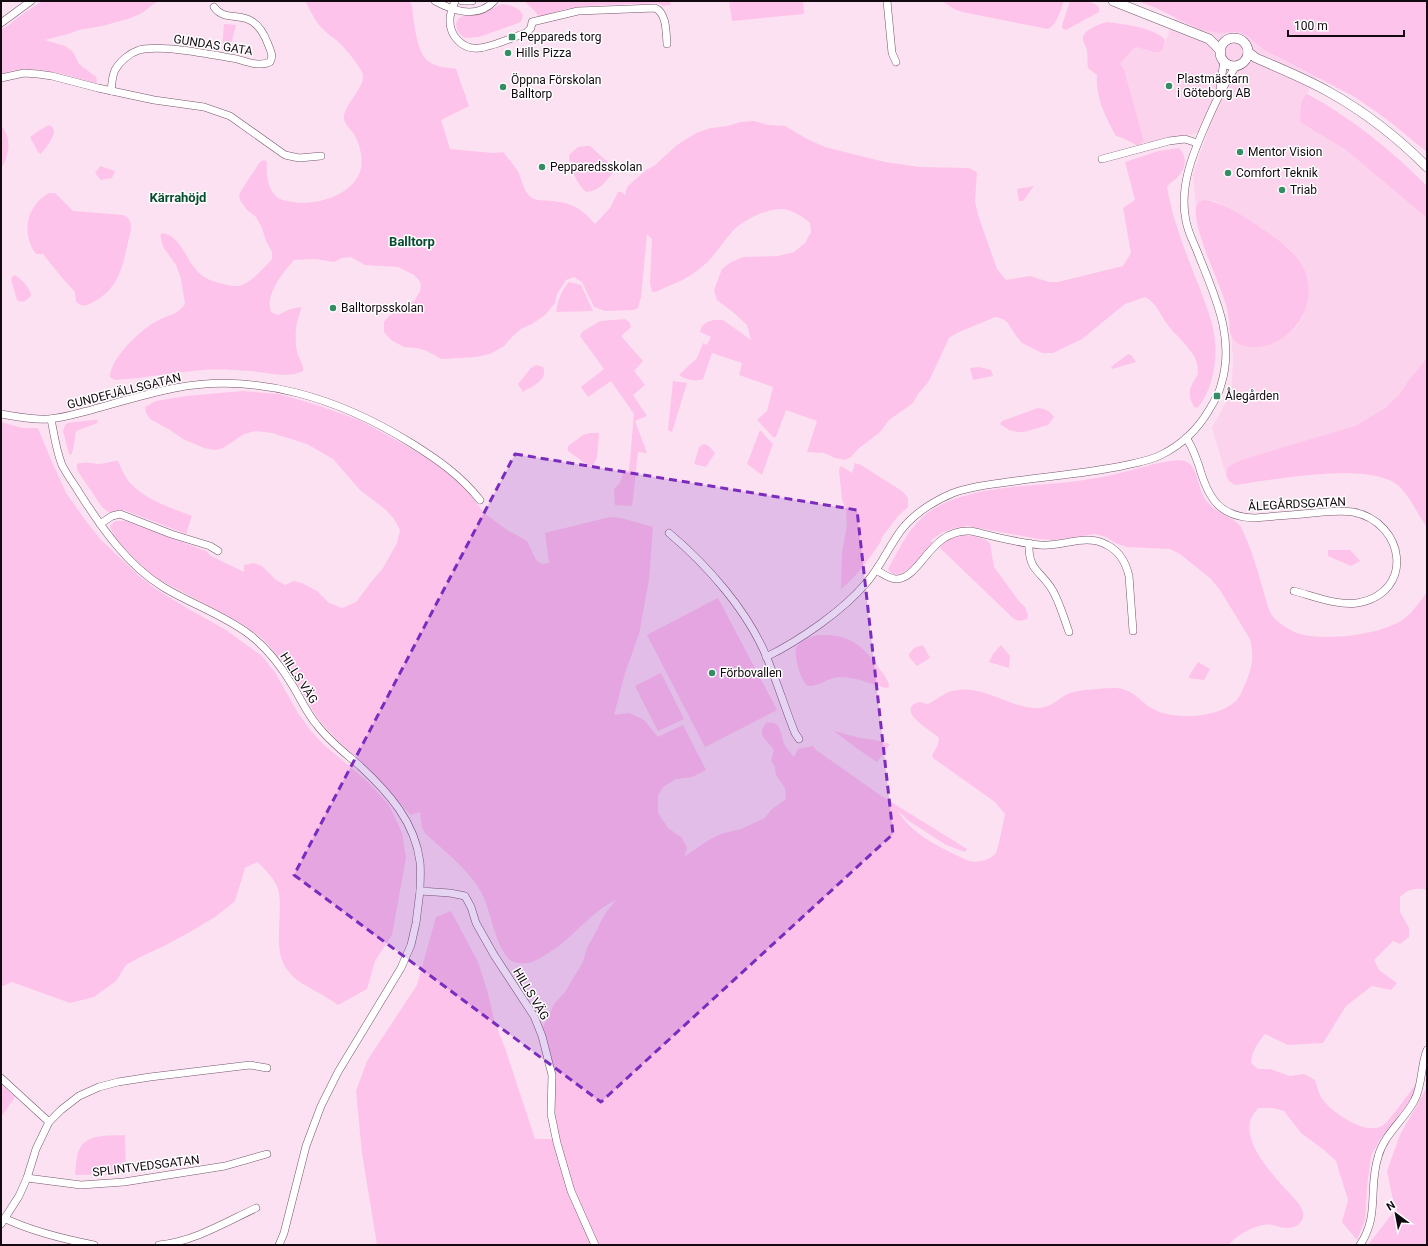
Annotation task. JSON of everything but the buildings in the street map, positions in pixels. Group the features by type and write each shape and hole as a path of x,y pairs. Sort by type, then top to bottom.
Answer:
{"street":[{"path":"1,23 31,1"},
{"path":"435,1 465,12 475,12 488,6 494,1"},
{"path":"455,1 449,21 452,33 461,43 472,48 483,47 526,33 531,28 532,22 566,13 578,11 655,8 659,9 663,15 667,44"},
{"path":"462,1 472,1"},
{"path":"887,1 892,53 896,62"},
{"path":"766,657 789,646 835,612 860,590 876,570 902,529 922,510 946,496 979,486 1104,470 1138,463 1162,454 1186,438 1205,418 1217,396 1224,374 1226,350 1225,334 1218,304 1185,218 1185,188 1191,160 1220,91 1239,65 1246,59 1248,52 1245,44 1236,39 1209,39 1113,1"},
{"name":"GUNDAS GATA","path":"111,91 115,70 120,63 131,54 146,49 173,49 221,56 259,64 270,62 272,53 264,34 257,25 249,19 220,14 214,8"},
{"path":"1209,39 1221,51"},
{"path":"1228,40 1223,45 1221,57 1229,65 1250,63 1272,65"},
{"path":"1248,52 1272,65 1297,75 1356,108 1390,133 1427,167"},
{"path":"1220,91 1224,61"},
{"path":"1,78 24,73 38,74 154,100 204,107 218,111 241,122 271,146 285,155 299,158 321,156"},
{"path":"1102,159 1142,150 1169,141 1185,139 1197,144"},
{"name":"GUNDEFJÄLLSGATAN","path":"1,414 17,417 51,419 150,393 200,384 242,384 280,388 347,409 397,434 460,477 480,500"},
{"path":"51,419 57,451 65,470 100,524 112,516 120,514 171,534 210,546 218,551"},
{"name":"ÅLEGÅRDSGATAN","path":"1186,438 1192,446 1208,492 1216,503 1230,513 1245,518 1255,518 1334,511 1353,512 1368,517 1380,526 1396,549 1397,564 1394,578 1384,590 1363,602 1348,603 1294,591"},
{"name":"HILLS VÄG","path":"100,524 125,555 160,585 238,626 269,652 291,682 316,724 334,743 361,767 405,816 420,862 420,891 416,923 411,945 401,968 338,1072 321,1106 306,1146 284,1233 279,1245"},
{"path":"876,570 893,578 902,577 911,572 944,538 960,531 971,531 1044,545 1092,539 1102,542 1114,549 1125,564 1129,576 1133,631"},
{"path":"669,532 696,558 732,598 757,638 766,657 795,733 799,739"},
{"path":"1029,543 1030,561 1053,592 1069,632"},
{"name":"HILLS VÄG","path":"420,891 462,894 465,896 471,907 476,923 494,955 534,1016 542,1036 552,1075 551,1114 556,1143 571,1191 595,1245"},
{"path":"1360,1245 1365,1238 1373,1209 1374,1174 1378,1156 1385,1140 1417,1095 1420,1088 1423,1062 1427,1050"},
{"path":"94,1245 67,1240 3,1222 19,1196 27,1178 36,1149 49,1122 61,1110 79,1096 99,1087 118,1082 250,1065 267,1068"},
{"path":"1,1078 49,1122"},
{"name":"SPLINTVEDSGATAN","path":"27,1178 80,1184 124,1182 225,1166 267,1154"},
{"path":"159,1245 187,1239 207,1232 256,1208"}],"highlighted area":[{"path":"515,454 857,510 893,834 601,1102 294,875"}],"shaded area":[{"path":"42,1 161,1 155,3 142,13 128,19 79,30 45,40 65,46 73,52 79,64 96,77 96,83 60,73 37,69 25,69 1,74 1,29 8,26"},
{"path":"305,1 410,1 417,38 422,53 426,59 434,65 456,69 469,106 441,120 450,149 493,153 503,152 517,170 525,190 530,196 536,200 566,203 571,205 586,214 595,224 610,208 618,192 625,195 627,187 646,170 654,166 677,145 696,133 711,128 728,126 740,122 754,121 769,125 785,126 809,140 825,147 885,162 919,167 969,168 977,172 975,201 978,215 997,269 1006,280 1030,276 1049,282 1058,282 1123,266 1131,253 1123,208 1135,200 1125,162 1159,151 1179,148 1185,159 1184,167 1177,178 1167,187 1185,251 1207,308 1215,342 1213,376 1204,399 1197,408 1194,407 1190,398 1190,390 1198,374 1195,358 1188,347 1167,324 1153,302 1145,297 1125,304 1082,339 1053,353 1042,353 1022,343 1007,322 1003,319 995,317 957,333 949,338 929,381 918,394 913,403 889,420 880,432 858,449 851,457 845,460 835,458 824,453 807,452 817,421 786,410 776,437 773,437 757,420 767,411 773,387 739,375 742,363 712,353 703,379 691,380 679,375 697,358 703,343 707,345 711,337 700,332 702,326 707,322 723,320 751,340 747,325 717,300 714,290 722,269 731,262 743,257 778,256 794,252 805,243 811,232 810,223 798,214 783,209 762,213 741,224 735,228 708,262 698,270 680,281 654,292 652,292 650,284 652,239 647,234 641,297 638,308 634,310 605,311 594,307 582,282 574,277 566,280 557,294 555,303 545,315 532,324 521,329 504,346 490,354 476,357 441,359 427,351 417,348 404,347 391,340 384,332 384,322 389,316 415,300 420,291 421,285 419,280 414,275 398,267 365,265 351,257 342,258 334,262 315,259 294,260 277,283 270,299 270,304 271,312 278,315 290,309 301,307 296,327 296,347 303,366 303,371 291,375 284,375 249,371 209,370 115,380 110,377 111,369 121,352 128,344 152,324 176,312 185,304 181,279 176,265 163,247 160,235 163,233 177,241 194,267 204,277 222,284 239,286 253,278 272,259 272,252 266,241 262,228 256,217 246,209 240,200 239,194 260,162 264,160 267,162 270,187 276,196 285,201 302,203 321,201 341,193 349,187 360,172 362,163 360,148 354,134 344,119 344,116 348,105 362,82 362,72 343,47 318,23"},
{"path":"524,1 670,1 671,5 663,6 658,3 587,6 565,9 539,17"},
{"path":"729,1 803,1 804,14 732,21"},
{"path":"942,1 1064,1 1054,24 1048,29 962,12 954,9"},
{"path":"1070,1 1086,1 1093,3 1099,7 1099,12 1066,30 1062,28"},
{"path":"1138,1 1427,1 1427,152 1389,121 1355,97 1264,50 1247,36 1239,32 1218,33 1201,30"},
{"path":"502,4 517,8 523,15 521,22 479,37 465,38 456,27 459,18 465,15 485,12"},
{"path":"1175,17 1201,30 1218,33 1239,32 1247,36 1264,50 1317,78 1307,94 1303,97 1300,105 1300,122 1346,150 1427,218 1427,358 1408,381 1399,395 1385,408 1355,426 1228,467 1226,475 1212,428 1231,393 1233,359 1231,335 1239,345 1247,347 1264,346 1289,334 1297,326 1303,316 1307,277 1300,262 1290,249 1274,236 1215,201 1199,202 1196,207 1193,175 1208,131 1147,143 1144,142 1124,69 1120,64 1136,47 1154,52 1163,48"},
{"path":"1108,22 1130,25 1154,32 1165,40 1163,48 1160,52 1154,52 1136,47 1120,64 1124,69 1144,142 1138,146 1116,136 1105,115 1099,99 1097,75 1088,68 1087,50 1083,41 1084,36 1092,28"},
{"path":"224,24 236,25 229,52 222,51"},
{"path":"1307,94 1340,113 1385,147 1427,186 1427,218 1346,150 1300,122 1300,106 1302,100"},
{"path":"49,125 53,127 54,135 41,154 38,152 30,137"},
{"path":"2,127 7,136 8,148 4,164 1,168"},
{"path":"590,146 613,167 614,171 599,188 586,192 574,175 570,165 569,155 578,147"},
{"path":"100,166 115,171 112,178 101,180 95,173"},
{"path":"1034,186 1023,201 1019,201 1017,189"},
{"path":"49,193 55,193 73,211 123,215 129,219 131,230 123,262 116,280 103,296 89,304 82,305 76,302 75,292 43,254 36,254 31,246 27,229 28,220 35,205 41,198"},
{"path":"1204,200 1219,204 1232,210 1270,234 1291,251 1300,262 1306,275 1309,289 1307,303 1302,316 1294,328 1283,338 1271,344 1250,347 1239,344 1231,336 1225,302 1201,239 1198,227 1196,207 1199,202"},
{"path":"14,275 25,284 31,293 31,296 28,299 21,302 17,300 11,279"},
{"path":"569,282 581,285 593,311 556,312 560,296"},
{"path":"625,319 630,323 631,327 621,336 643,361 634,371 645,385 633,395 647,416 635,421 647,453 638,452 632,506 615,505 614,489 620,483 624,471 629,471 634,414 611,381 588,397 581,387 604,369 580,336 582,332 600,321"},
{"path":"1128,354 1131,355 1136,362 1112,369 1111,367"},
{"path":"1427,358 1427,527 1400,487 1387,479 1368,475 1346,473 1296,476 1235,485 1229,481 1226,475 1228,467 1241,460 1355,426 1385,408 1399,395 1408,381"},
{"path":"536,365 543,367 544,376 539,382 523,392 518,384 531,368"},
{"path":"979,367 991,370 993,376 973,380 970,368"},
{"path":"673,381 687,383 672,432 668,430"},
{"path":"243,391 279,394 317,405 359,420 431,460 460,481 484,513 507,530 527,541 536,560 542,564 549,563 545,533 610,517 621,518 653,527 649,579 639,634 625,673 614,715 629,713 644,720 658,737 683,725 706,770 692,777 676,779 663,787 658,795 658,813 668,828 682,838 687,848 684,857 707,841 721,834 741,829 765,818 771,810 786,799 785,788 776,775 775,767 771,761 774,750 762,735 763,728 766,723 775,724 778,726 786,747 794,757 798,749 813,746 816,750 880,795 967,849 965,852 946,845 909,821 898,811 903,819 916,832 940,847 965,859 977,862 988,859 996,853 1005,814 995,802 933,758 932,755 938,745 939,738 913,717 911,707 916,703 920,702 928,704 949,692 963,689 985,693 1026,707 1042,708 1051,705 1070,693 1092,689 1115,688 1128,691 1146,705 1157,711 1177,716 1189,716 1212,713 1223,709 1232,704 1240,696 1251,665 1252,653 1250,639 1220,590 1211,579 1180,554 1170,549 1127,547 1115,543 1106,537 1095,534 1054,540 1039,539 967,526 943,532 930,541 932,541 932,544 911,567 904,572 892,574 888,569 913,527 927,513 947,502 984,491 1088,479 1163,462 1179,460 1185,461 1193,468 1202,493 1208,503 1241,527 1254,560 1270,612 1276,620 1285,627 1297,633 1308,636 1337,637 1368,633 1383,629 1405,618 1427,592 1427,890 1412,889 1400,897 1400,912 1409,928 1409,937 1400,944 1393,941 1374,960 1379,970 1397,983 1391,990 1372,986 1346,1006 1323,1043 1288,1045 1265,1034 1255,1047 1252,1054 1251,1063 1258,1069 1270,1069 1290,1076 1304,1074 1315,1080 1320,1096 1328,1106 1350,1122 1367,1128 1382,1126 1415,1085 1416,1088 1409,1102 1379,1141 1371,1156 1365,1220 1357,1240 1342,1222 1348,1200 1336,1161 1301,1133 1284,1111 1273,1108 1258,1108 1252,1116 1250,1122 1250,1132 1253,1143 1258,1155 1266,1166 1299,1204 1303,1212 1303,1219 1297,1226 1291,1228 1272,1225 1259,1226 1239,1235 1229,1245 377,1245 362,1153 356,1091 367,1061 417,985 436,917 451,911 478,962 495,1023 505,1048 535,1139 558,1139 554,1112 554,1069 543,1027 554,1004 565,992 583,962 587,948 600,923 616,900 601,909 560,945 540,958 524,963 517,963 510,960 499,944 483,896 472,879 457,862 425,833 422,827 420,812 411,815 367,767 337,740 318,719 290,672 262,638 239,622 158,579 145,569 117,541 110,526 115,521 126,521 206,551 211,556 244,572 244,565 254,563 262,566 276,580 285,585 294,581 302,583 317,591 329,603 342,608 356,602 383,568 397,543 400,530 394,519 386,510 360,490 333,459 307,444 272,433 255,431 244,434 223,448 215,450 204,448 183,439 150,419 146,413 145,407 156,401 186,396"},
{"path":"1038,408 1048,411 1054,417 1048,425 1024,432 1017,432 1009,430 1000,424 1002,421"},
{"path":"97,420 98,422 76,431 73,450 71,455 69,454 63,431 65,425 68,423"},
{"path":"1,422 22,428 38,428 66,493 100,539 138,575 156,589 226,630 262,656 276,674 298,713 311,731 323,744 367,781 389,805 402,833 406,858 392,935 375,961 367,989 338,1005 293,977 282,960 280,951 280,909 277,885 257,862 245,868 235,901 215,917 190,932 126,965 116,981 94,997 70,1003 12,982 1,987"},
{"path":"760,430 773,444 762,475 747,464"},
{"path":"599,433 597,458 593,465 589,466 568,451 568,446 583,435"},
{"path":"704,444 709,446 715,453 706,467 694,464 699,447"},
{"path":"118,461 128,481 143,494 159,503 192,516 186,534 124,510 108,512 102,507 77,470 77,464 99,464"},
{"path":"855,463 861,465 902,491 908,498 908,507 898,516 863,566 841,589 842,553 847,525 846,510 842,499 839,470 841,466 852,473"},
{"path":"958,535 979,537 990,543 994,567 1018,600 1025,607 1028,615 1027,619 1020,621 1014,619 940,548 948,540"},
{"path":"1328,550 1350,550 1360,561 1351,566 1328,556"},
{"name":"Förbovallen","path":"718,598 777,710 705,747 647,635"},
{"path":"819,635 839,636 854,642 873,660 884,675 889,687 886,688 844,677 834,678 812,686 806,684 799,669 796,649 802,642"},
{"path":"923,645 930,658 917,666 909,657 909,654 914,648"},
{"path":"1001,645 1010,656 1009,668 989,662 993,654"},
{"path":"1198,662 1210,669 1204,680 1189,678"},
{"path":"661,673 684,719 658,731 635,686"},
{"path":"834,731 860,738 890,744 877,762"},
{"path":"1,1084 15,1097 1,1117"},
{"path":"1427,1087 1427,1245 1368,1245 1395,1210 1387,1171 1400,1135"},
{"path":"125,1135 126,1174 75,1175 78,1152 82,1145 87,1141 99,1136"}],"place":[{"name":"Peppareds torg","path":"512,37"},
{"name":"Hills Pizza","path":"508,53"},
{"name":"Plastmästarn i Göteborg AB","path":"1169,86"},
{"name":"Öppna Förskolan Balltorp","path":"503,87"},
{"name":"Mentor Vision","path":"1240,152"},
{"name":"Pepparedsskolan","path":"542,167"},
{"name":"Comfort Teknik","path":"1228,173"},
{"name":"Triab","path":"1282,190"},
{"name":"Balltorpsskolan","path":"333,308"},
{"name":"Ålegården","path":"1217,396"},
{"name":"Förbovallen","path":"712,673"}],"district":[{"name":"Kärrahöjd","path":"178,197"},
{"name":"Balltorp","path":"412,241"}]}
